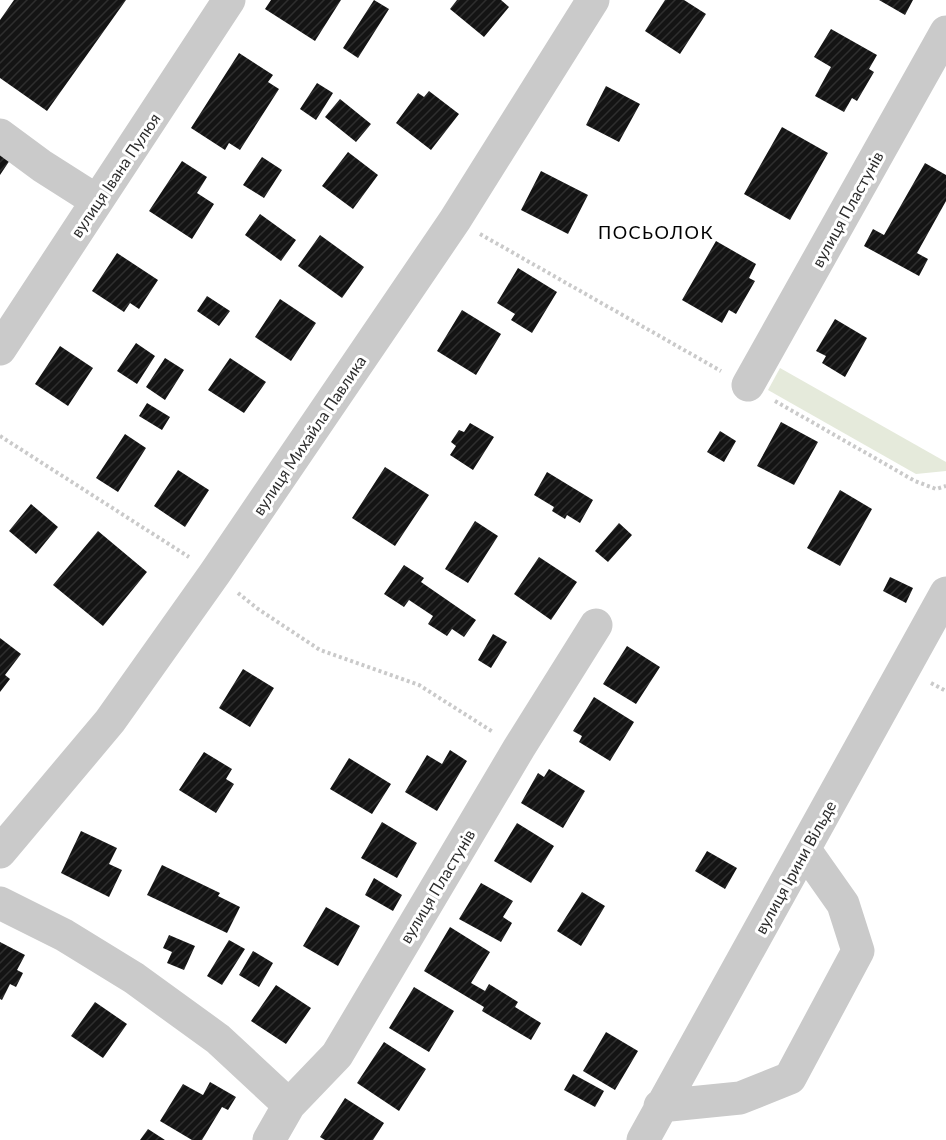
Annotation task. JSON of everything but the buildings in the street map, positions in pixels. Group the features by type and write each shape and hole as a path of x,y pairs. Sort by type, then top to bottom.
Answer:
{"street":[{"name":"вулиця Івана Пулюя","path":"0,349 229,0"},
{"name":"вулиця Михайла Павлика","path":"0,852 110,721 215,573 455,220 592,0"},
{"name":"вулиця Пластунів","path":"748,385 946,32"},
{"path":"0,135 42,166 97,201"},
{"name":"вулиця Ірини Вільде","path":"643,1140 946,593"},
{"name":"вулиця Пластунів","path":"269,1140 289,1105 336,1056 519,748 596,625"},
{"path":"660,1106 740,1098 790,1078 858,951 843,904 805,850"},
{"path":"0,903 64,935 134,978 218,1039 289,1105"}],"path":[{"path":"455,220 915,481 936,489 946,486"},
{"path":"0,436 215,573 258,609 320,650 419,685 519,748"}],"shaded area":[{"path":"780,368 946,462 946,471 916,474 768,390"}],"district":[{"name":"ПОСЬОЛОК","path":"656,232"}]}
